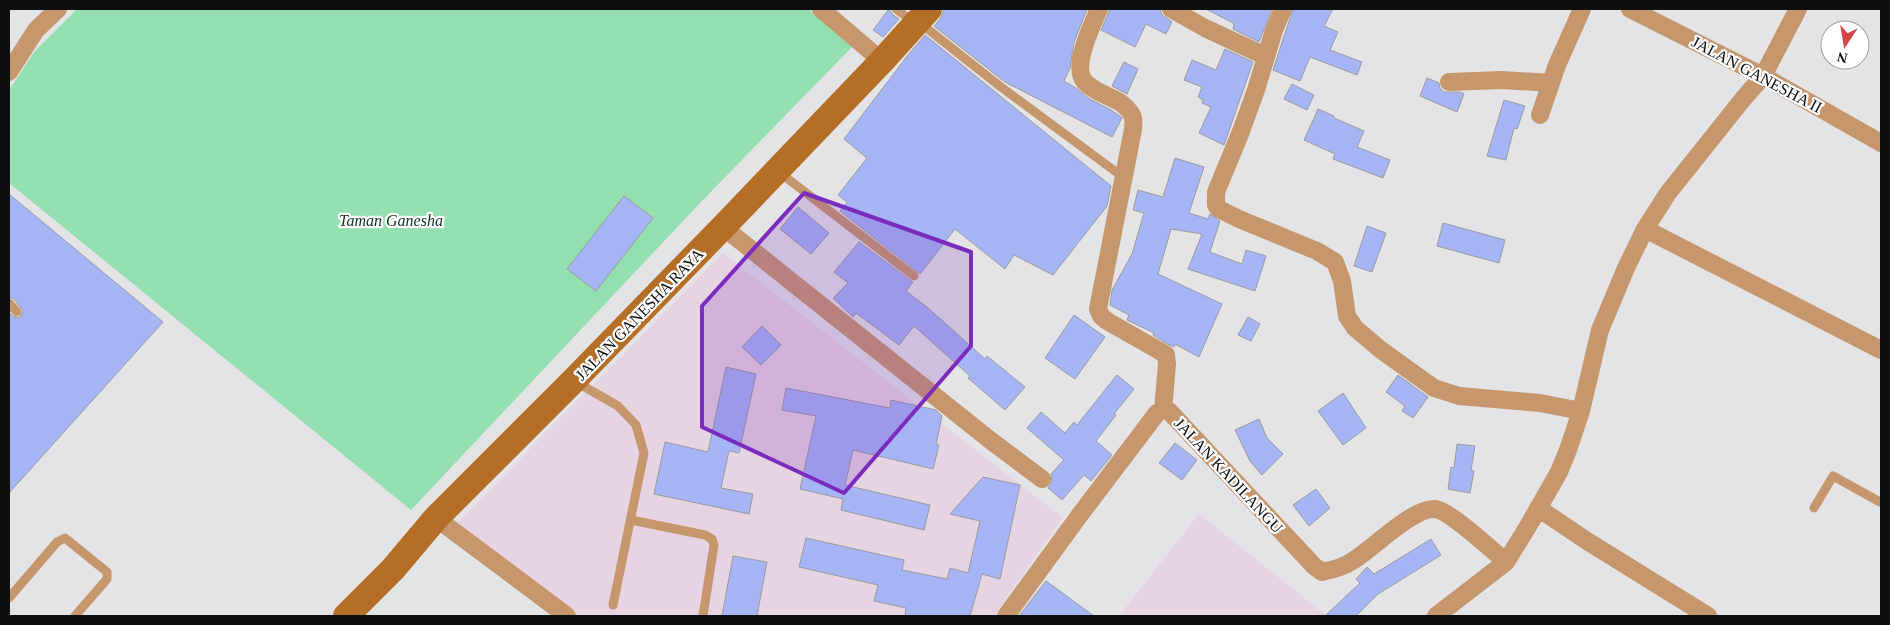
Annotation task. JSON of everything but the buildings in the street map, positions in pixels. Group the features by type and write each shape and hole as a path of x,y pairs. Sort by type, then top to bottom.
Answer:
{"street":[{"path":"9,72 36,30 58,9"},
{"path":"821,9 882,61"},
{"path":"1099,9 1083,51 1080,72 1083,80 1090,86 1101,94 1119,102 1128,109 1133,117 1130,145 1098,309 1100,316 1107,321 1166,356 1163,410"},
{"path":"1172,9 1205,28 1265,56"},
{"path":"1283,9 1265,56 1253,99 1216,192 1216,205 1219,209 1239,219 1318,251 1335,262 1342,281 1347,316 1355,328 1381,350 1434,388 1459,396 1540,403 1580,411"},
{"path":"1540,115 1551,83 1582,9"},
{"name":"JALAN GANESHA II","path":"1630,9 1763,76 1881,143"},
{"path":"1436,616 1506,562 1562,464 1580,411 1600,330 1645,229 1668,193 1763,76 1798,9"},
{"name":"JALAN GANESHA RAYA","path":"346,616 392,569 436,518 574,380 882,61 914,15"},
{"path":"1449,82 1502,80 1551,83"},
{"path":"723,227 990,440 1042,479"},
{"path":"1645,229 1881,350"},
{"name":"JALAN KADILANGU","path":"1006,616 1157,413 1163,410 1169,411 1314,566 1322,572 1335,570 1353,561 1422,511 1436,509 1452,518 1506,562"},
{"path":"1538,508 1587,541 1708,616"},
{"path":"436,518 567,616"}],"lane":[{"path":"914,15 1009,92 1123,177"},
{"path":"776,170 914,276"},
{"path":"9,303 17,312"},
{"path":"574,380 618,406 636,425 644,453 614,605"},
{"path":"1814,508 1833,476 1881,501"},
{"path":"631,520 705,535 712,539 714,553 703,616"},
{"path":"9,598 57,542 65,538 107,572 107,579 75,616"}],"highlighted area":[{"path":"804,193 971,252 971,346 844,493 702,427 702,306"}],"shaded area":[{"path":"723,253 1063,518 994,616 574,616 455,525"},
{"path":"1199,514 1327,616 1119,616"}],"green space":[{"name":"Taman Ganesha","path":"77,9 808,9 854,45 699,204 411,510 9,183 9,90 35,51"}]}
